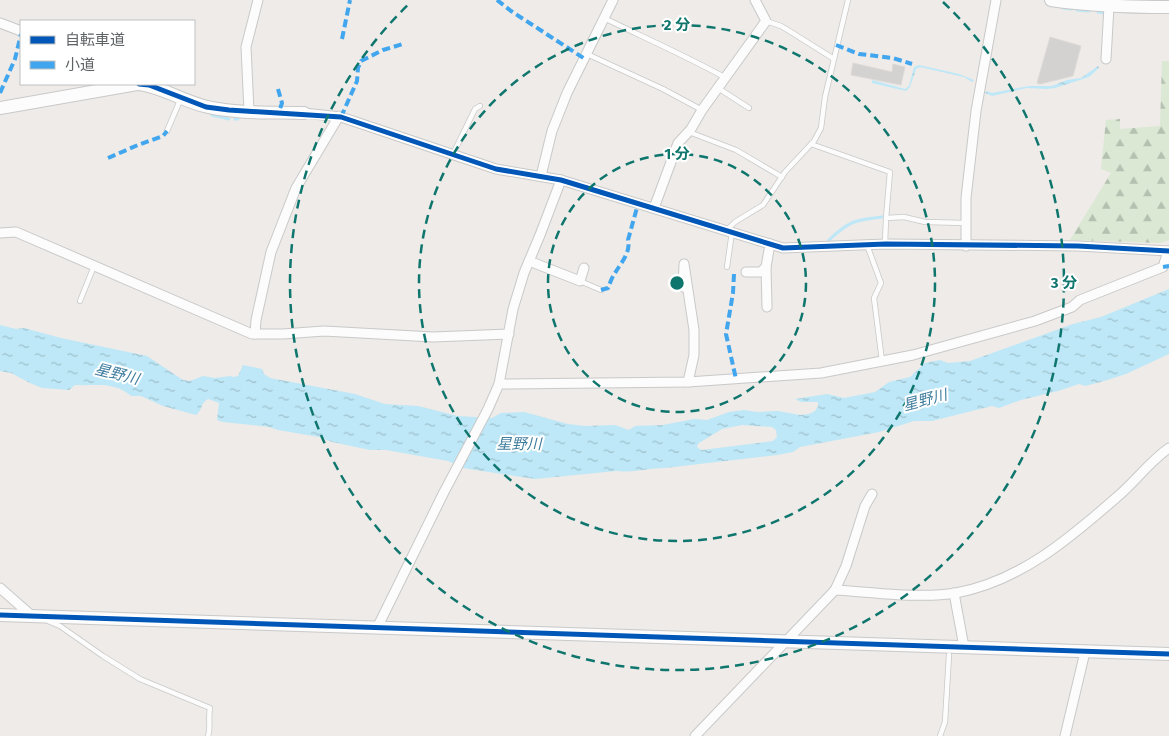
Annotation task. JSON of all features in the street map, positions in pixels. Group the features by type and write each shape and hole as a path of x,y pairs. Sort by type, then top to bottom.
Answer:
{"street":[{"path":"249,111 246,47 258,0"},
{"path":"541,176 552,131 567,93 613,0"},
{"path":"654,208 678,143 689,132 702,110 766,21 755,0"},
{"path":"966,246 966,198 976,111 996,0"},
{"path":"1052,0 1109,6 1169,7"},
{"path":"1106,59 1109,6"},
{"path":"0,23 20,31"},
{"path":"0,108 132,85"},
{"path":"149,85 206,107 339,116 496,169 561,180 783,248 885,244 1078,246 1168,251 1163,267 1080,300 1072,307 1035,320 913,355 821,373 688,382 499,384"},
{"path":"255,334 256,320 271,252 296,188 339,116"},
{"path":"377,628 499,384 513,309 524,273 561,180"},
{"path":"0,233 16,232 255,334 324,331 433,337 509,334"},
{"path":"767,307 766,267 770,244"},
{"path":"529,262 580,281 584,268"},
{"path":"683,287 684,264 694,330 694,355 688,382"},
{"path":"746,272 761,272 766,267"},
{"path":"835,590 921,595 954,593 981,587 1027,567 1049,552 1118,496 1169,448"},
{"path":"695,736 835,590 846,566 865,506 872,494"},
{"path":"0,588 32,616"},
{"path":"954,593 964,647"},
{"path":"0,615 1169,654"},
{"path":"1065,736 1085,652"}],"lane":[{"path":"727,267 729,231 735,222 763,205 782,177 811,144 821,128 825,97 848,0"},
{"path":"604,18 694,60 726,78"},
{"path":"766,21 792,32 834,59"},
{"path":"587,54 663,89 702,110"},
{"path":"718,88 748,108"},
{"path":"167,132 182,98"},
{"path":"452,154 475,109 480,106"},
{"path":"689,132 736,150 782,177"},
{"path":"811,144 890,172 885,244"},
{"path":"886,218 904,217 925,222 966,223"},
{"path":"867,245 881,284 874,298 882,361"},
{"path":"80,300 94,266"},
{"path":"580,281 601,290"},
{"path":"32,616 60,626 140,680 210,708 208,736"},
{"path":"940,736 945,722 949,654"}],"green space":[{"path":"1162,61 1169,61 1169,240 1160,243 1070,240 1111,173 1101,169 1106,120 1120,119 1120,129 1160,126"}],"water":[{"path":"919,65 959,74 974,80 972,82 964,77 920,67 916,69 910,87 906,91 872,83 872,80 905,89 909,86 914,67"},
{"path":"1098,66 1099,68 1089,77 1055,88 1027,88 992,96 985,93 986,91 992,93 1029,86 1052,86 1067,80 1081,78"},
{"name":"星野川","path":"1169,289 1169,354 1126,374 1085,386 1079,384 999,408 992,406 932,421 914,421 879,432 800,447 793,452 665,468 535,479 463,468 448,461 386,450 370,450 269,427 223,422 217,420 219,403 208,399 196,415 163,406 141,396 131,396 125,391 112,386 75,385 69,390 42,388 11,373 0,371 0,325 16,329 24,328 61,338 147,356 183,380 190,381 203,376 215,378 238,376 243,365 262,369 264,374 270,378 355,394 385,404 418,406 458,416 492,418 501,413 524,412 568,424 585,426 615,425 629,430 635,426 663,425 694,419 707,420 729,412 744,410 757,412 778,411 800,415 809,414 815,411 818,402 801,402 795,399 827,394 844,398 875,392 889,382 910,377 925,363 940,360 948,363 970,361 1073,324 1101,317","holes":["742,425 772,427 776,430 777,437 773,441 702,450 697,446 722,429"]}],"building":[{"path":"1050,37 1081,46 1073,76 1040,84 1037,83"},
{"path":"853,63 892,72 893,64 905,67 901,85 851,75"}],"waterway":[{"path":"1063,8 1072,9"},
{"path":"1077,10 1089,11"},
{"path":"1098,12 1104,13"},
{"path":"212,115 229,119"},
{"path":"829,240 853,222 882,217"}],"marked path":[{"path":"342,39 350,0"},
{"path":"497,0 585,59"},
{"path":"0,93 15,59 20,38"},
{"path":"341,117 357,81 358,68 361,61 383,50 403,44"},
{"path":"836,45 859,54 893,58 912,64"},
{"path":"278,89 282,103 279,112"},
{"path":"108,158 163,136 167,131"},
{"path":"601,290 608,288 627,253 628,240 638,204"},
{"path":"1163,267 1169,266"},
{"path":"734,274 733,293 726,334 736,379"}],"cycle path":[{"path":"149,85 206,107 341,117 496,169 561,180 783,248 886,244 1078,246 1169,251"},
{"path":"0,615 1169,654"}]}
